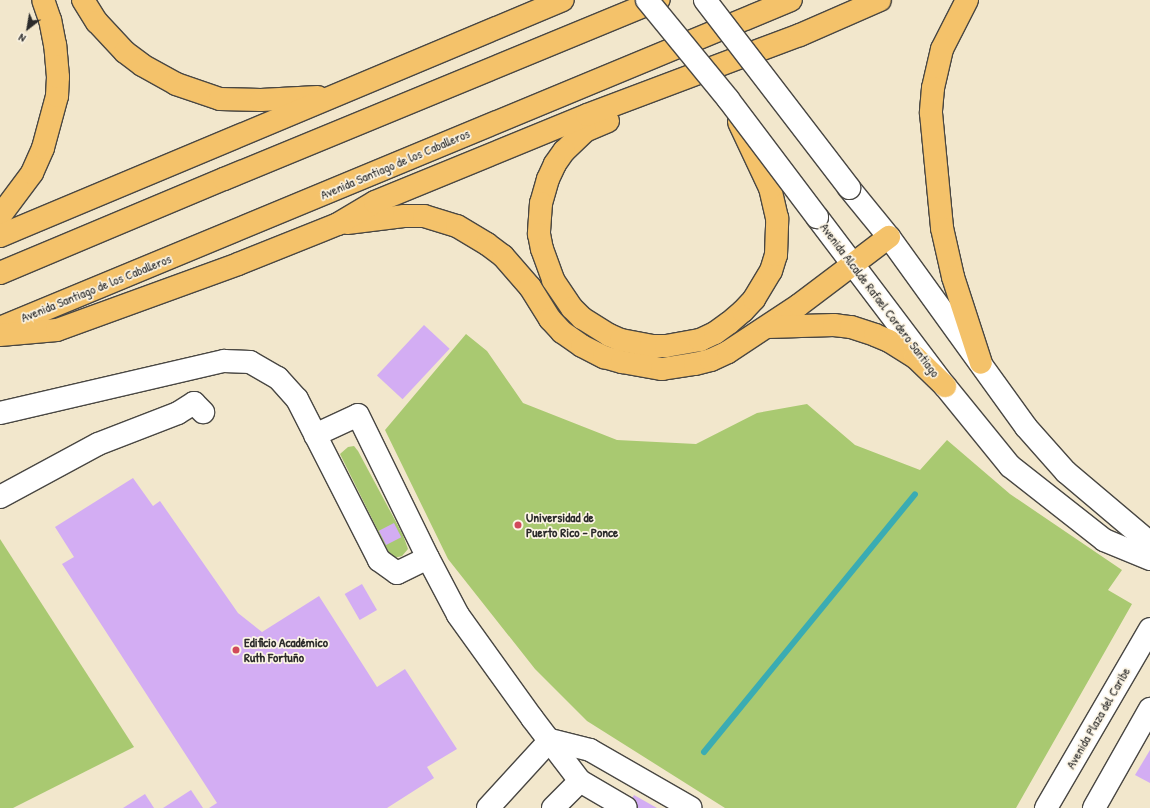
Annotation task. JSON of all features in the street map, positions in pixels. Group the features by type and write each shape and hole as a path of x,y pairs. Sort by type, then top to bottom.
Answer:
{"highway":[{"path":"0,216 32,173 43,148 57,96 58,77 55,45 50,20 43,0"},
{"path":"83,0 97,22 126,52 159,75 182,86 220,99 261,100 333,96"},
{"path":"0,236 563,0"},
{"path":"0,273 658,0"},
{"name":"Avenida Santiago de los Caballeros","path":"0,328 791,0"},
{"path":"0,335 57,330 238,264 338,224 375,202 587,115 800,35 880,0"},
{"path":"967,0 942,50 933,88 931,113 942,228 953,277 981,363"},
{"path":"658,88 615,118 585,131 564,151 548,178 540,203 539,234 546,264 553,280 572,308 582,318 595,327 621,340 651,346 666,346 700,340 715,333 729,323 744,311 754,299 771,271 776,255 778,232 777,218 770,188 728,99"},
{"path":"338,224 404,216 424,216 457,226 487,244 503,256 530,288 550,319 562,332 582,346 604,357 622,362 662,369 711,360 728,352 768,327 889,237"},
{"path":"768,327 834,325 851,327 889,341 915,358 945,386"}],"street":[{"name":"Avenida Alcalde Rafael Cordero Santiago","path":"647,0 728,99 852,266 945,386 1010,466 1104,540 1150,559"},
{"path":"705,0 849,188 889,237 1026,427 1066,472 1150,543"},
{"path":"0,413 176,374 224,361 250,362 278,378 297,399 379,560 397,573 428,558"},
{"path":"0,497 98,444 178,413 199,407 182,391 176,374"},
{"path":"315,435 358,415 428,558 458,615 580,781 626,808"},
{"name":"Avenida Plaza del Caribe","path":"1046,808 1150,629"},
{"path":"1094,808 1150,709"},
{"path":"488,808 550,740"},
{"path":"550,740 590,750 691,808"},
{"path":"553,808 580,781"}],"green space":[{"path":"466,334 487,351 523,403 617,440 696,444 757,413 807,404 855,445 920,470 947,440 1010,494 1122,570 1108,590 1132,604 1016,808 725,808 587,721 535,669 448,559 385,430"},
{"path":"354,446 403,535 408,549 402,556 394,558 388,551 340,454 348,447"},
{"path":"0,539 134,747 13,808 0,808"}],"building":[{"path":"424,325 450,349 403,399 377,375"},
{"name":"Edificio Académico Ruth Fortuño","path":"133,478 153,506 160,501 238,613 262,632 319,596 377,687 405,669 457,749 427,767 434,778 387,808 209,808 217,803 62,564 74,557 55,527"},
{"path":"394,523 401,537 386,545 379,531"},
{"path":"362,584 377,610 360,620 345,594"},
{"path":"1150,750 1150,783 1135,775"},
{"path":"191,790 203,808 163,808"},
{"path":"145,794 154,808 123,808"},
{"path":"634,795 657,808 636,808 629,804"}],"waterway":[{"path":"704,752 915,494"}],"place":[{"name":"Universidad de Puerto Rico - Ponce","path":"518,525"},
{"name":"Edificio Académico Ruth Fortuño","path":"236,650"}]}
